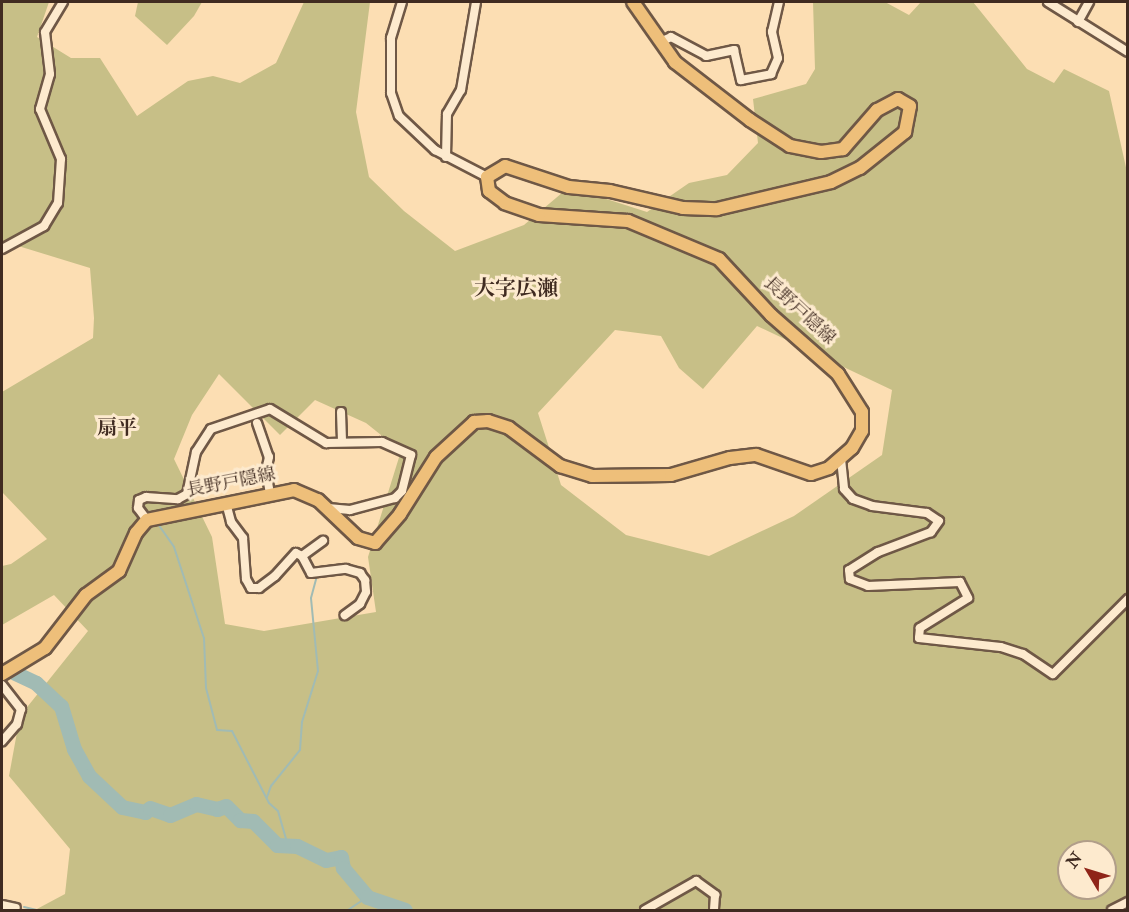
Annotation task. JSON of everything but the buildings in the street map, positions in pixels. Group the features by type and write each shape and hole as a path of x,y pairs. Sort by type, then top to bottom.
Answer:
{"main road":[{"path":"487,177 505,166 569,188 610,191 683,208 717,209 831,182 860,168 897,142 909,123 910,106 898,99 877,110 843,149 821,152 790,146 750,120 675,62 633,2"},
{"name":"長野戸隠線","path":"147,520 270,494 300,491 328,508 358,538 379,541 436,457 462,430 482,420 509,428 560,466 592,476 663,476 751,455 811,474 841,459 857,443 862,431 862,412 828,363 771,315 726,265 628,221 569,220 518,208 493,195 487,186 487,177"},
{"path":"2,674 45,648 82,600 119,571 139,528 147,520"}],"street":[{"path":"2,249 44,226 58,202 61,159 40,109 50,74 45,32 63,2"},
{"path":"402,2 392,38 391,93 399,116 411,131 446,157 487,177"},
{"path":"446,157 447,114 461,90 476,2"},
{"path":"660,42 671,37 706,56 734,50 741,80 771,74 778,58 772,32 779,2"},
{"path":"1048,2 1128,52"},
{"path":"1078,22 1089,2"},
{"path":"147,520 138,508 139,501 147,497 178,499 187,494 192,483 192,462 211,429 244,415 270,409 326,443 381,442 411,455 402,491 395,498 350,510 328,508"},
{"path":"341,412 342,441"},
{"path":"257,423 269,457 266,471 270,494"},
{"path":"841,459 844,489 853,499 872,506 927,513 939,521 931,532 878,552 849,570 850,579 856,584 960,582 966,588 968,598 963,604 920,628 919,638 1002,647 1023,654 1053,674 1128,599"},
{"path":"245,478 266,471"},
{"path":"226,503 231,522 243,538 246,579 251,588 259,588 275,576 281,565 296,553 302,556 311,573 346,569 360,573 365,580 366,592 360,604 345,615"},
{"path":"302,556 323,541"},
{"path":"2,685 21,709 17,724 2,741"},
{"path":"645,910 696,881 715,895 714,910"},
{"path":"1112,910 1128,902"},
{"path":"2,906 16,908"}],"shaded area":[{"path":"2,2 49,2 37,37 71,58 100,58 137,116 188,81 213,76 240,83 276,63 304,2 370,2 356,112 369,177 404,211 455,251 524,225 569,187 647,212 689,183 727,175 758,143 753,99 806,84 815,69 813,2 885,2 909,15 921,2 973,2 1027,69 1054,83 1064,69 1109,91 1127,172 1127,910 35,910 65,894 70,849 9,776 20,716 88,631 54,595 2,625 2,566 11,564 47,539 2,492 2,392 93,338 94,318 90,268 2,241","holes":["757,326 892,390 882,455 794,516 709,556 626,535 561,485 538,413 615,330 661,336 679,368 703,389","219,374 280,435 315,400 366,423 401,451 368,557 376,612 264,631 225,624 212,537 174,459 192,415"]},
{"path":"138,2 202,2 194,16 167,45 135,16"}],"waterway":[{"path":"158,524 174,547 204,638 206,688 217,730 232,731 269,803 278,811 288,846"},
{"path":"267,797 271,786 300,750 302,722 318,671 311,598 316,579"},
{"path":"15,673 36,683 61,706 74,749 89,776 122,807 145,812 150,808 170,815 196,804 217,809 226,806 240,820 253,821 277,845 297,846 326,860 341,857 343,868 367,897 405,910"},
{"path":"348,910 367,897"},
{"path":"24,907 37,910"}],"district":[{"name":"大字広瀬","path":"516,289"},
{"name":"扇平","path":"117,427"}]}
